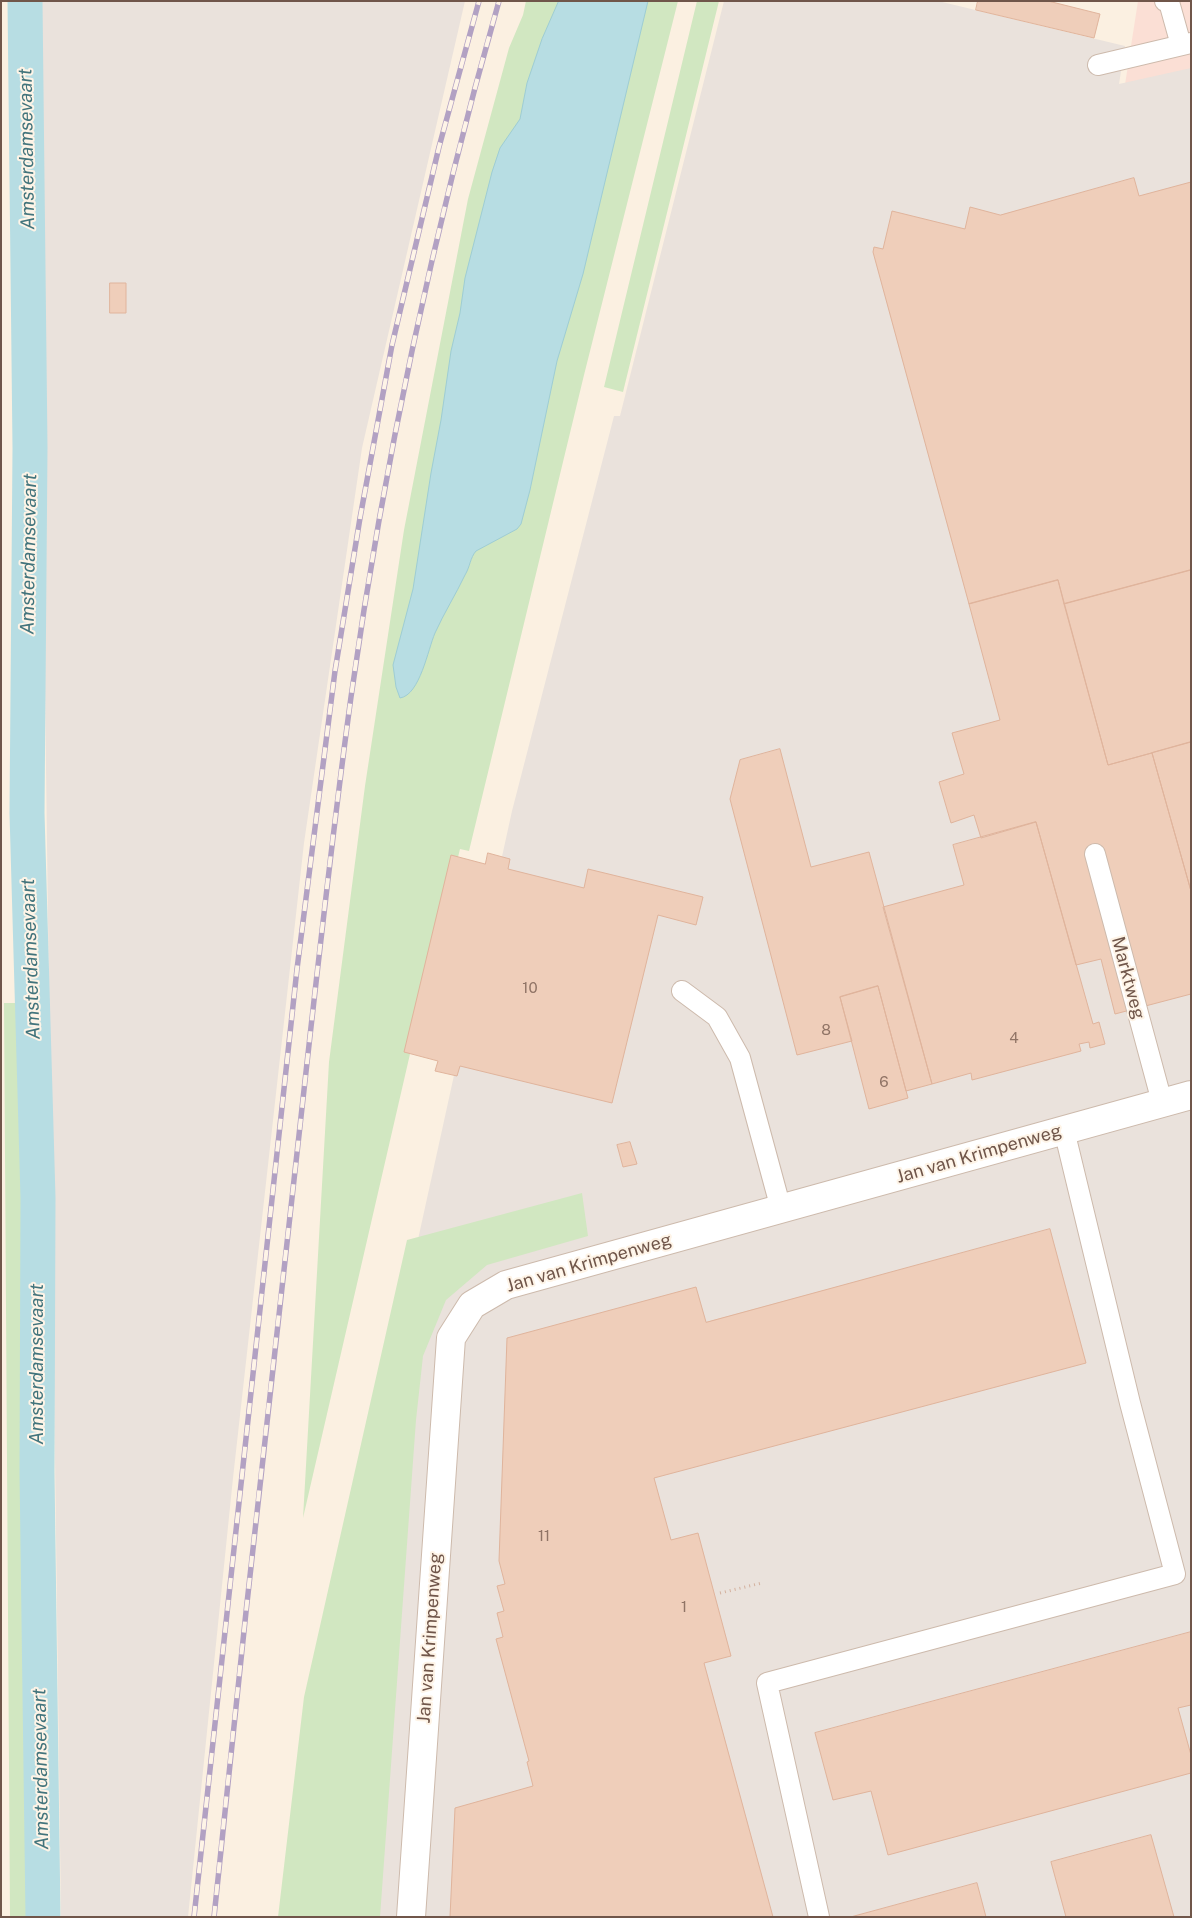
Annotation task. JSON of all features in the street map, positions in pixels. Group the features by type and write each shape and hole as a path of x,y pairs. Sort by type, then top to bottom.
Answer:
{"street":[{"name":"Jan van Krimpenweg","path":"411,1917 451,1338 472,1305 506,1285 1191,1095"}],"lane":[{"path":"1098,65 1186,44 1169,2 1165,1"},
{"name":"Marktweg","path":"1095,854 1162,1102"},
{"path":"682,991 717,1017 740,1058 780,1209"},
{"path":"819,1917 767,1683 1175,1574 1132,1412 1064,1130"}],"path":[{"path":"720,1593 762,1583"}],"shaded area":[{"path":"36,1 465,1 362,448 304,843 233,1478 188,1917 61,1917"},
{"path":"724,1 938,1 1125,46 1119,84 1191,68 1191,1917 346,1917 399,1326 512,811 614,416 620,416"},
{"path":"1138,1 1191,1 1191,79 1124,91"}],"green space":[{"path":"526,1 678,1 584,375 469,851 460,849 410,1054 303,1518 329,1062 365,786 404,530 468,199 509,48 523,15"},
{"path":"697,1 719,1 623,392 604,387"},
{"path":"4,1003 37,1003 44,1917 10,1917"},
{"path":"582,1193 588,1236 487,1265 446,1300 423,1356 416,1420 380,1917 278,1917 304,1697 407,1240"}],"water":[{"path":"559,1 648,1 583,274 557,361 521,524 517,529 476,551 435,633 418,680 407,695 400,698 396,687 393,665 413,589 451,351 460,313 465,278 500,148 520,119 527,83 542,39"}],"building":[{"path":"978,1 1048,1 1100,14 1094,38 976,10"},
{"path":"1134,178 1139,196 1191,182 1191,570 1064,604 1058,580 969,604 873,252 874,247 883,249 892,211 965,229 970,207 1000,215"},
{"path":"110,283 126,283 126,313 110,313"},
{"path":"1191,570 1191,742 1108,765 1064,604"},
{"path":"1058,580 1108,765 1152,753 1191,891 1191,994 1115,1014 1101,959 1076,965 1036,822 981,838 974,815 951,823 939,782 964,774 952,733 1000,720 969,604"},
{"path":"1191,742 1191,891 1152,753"},
{"path":"780,749 811,867 869,852 932,1084 906,1091 878,986 840,997 852,1041 797,1055 730,799 740,760"},
{"path":"1036,822 1093,1024 1099,1022 1105,1044 1090,1048 1089,1042 1079,1044 1081,1051 972,1080 971,1073 932,1084 883,907 964,885 953,845"},
{"path":"488,853 510,859 508,869 584,888 588,869 703,897 696,925 658,915 612,1103 460,1066 457,1076 435,1071 438,1061 404,1052 451,855 485,864"},
{"path":"878,986 908,1098 869,1109 840,997"},
{"path":"630,1142 637,1164 623,1167 617,1145"},
{"path":"1050,1229 1086,1363 654,1478 671,1540 698,1533 731,1656 704,1663 773,1917 450,1917 455,1808 533,1786 527,1762 529,1761 496,1639 503,1637 497,1613 504,1611 497,1586 505,1584 499,1561 507,1338 696,1287 706,1322"},
{"path":"1191,1632 1191,1705 1178,1708 1191,1755 1191,1773 888,1855 871,1791 833,1800 815,1733"},
{"path":"1151,1835 1174,1917 1066,1917 1051,1862"},
{"path":"977,1883 986,1917 851,1917"}],"waterway":[{"name":"Amsterdamsevaart","path":"25,1 30,448 27,813 38,1198 37,1472 43,1917"}],"railway":[{"path":"194,1917 297,969 335,671 360,518 392,345 439,147 479,1"},
{"path":"214,1917 314,999 335,817 364,609 395,434 432,259 475,87 499,1"}]}
